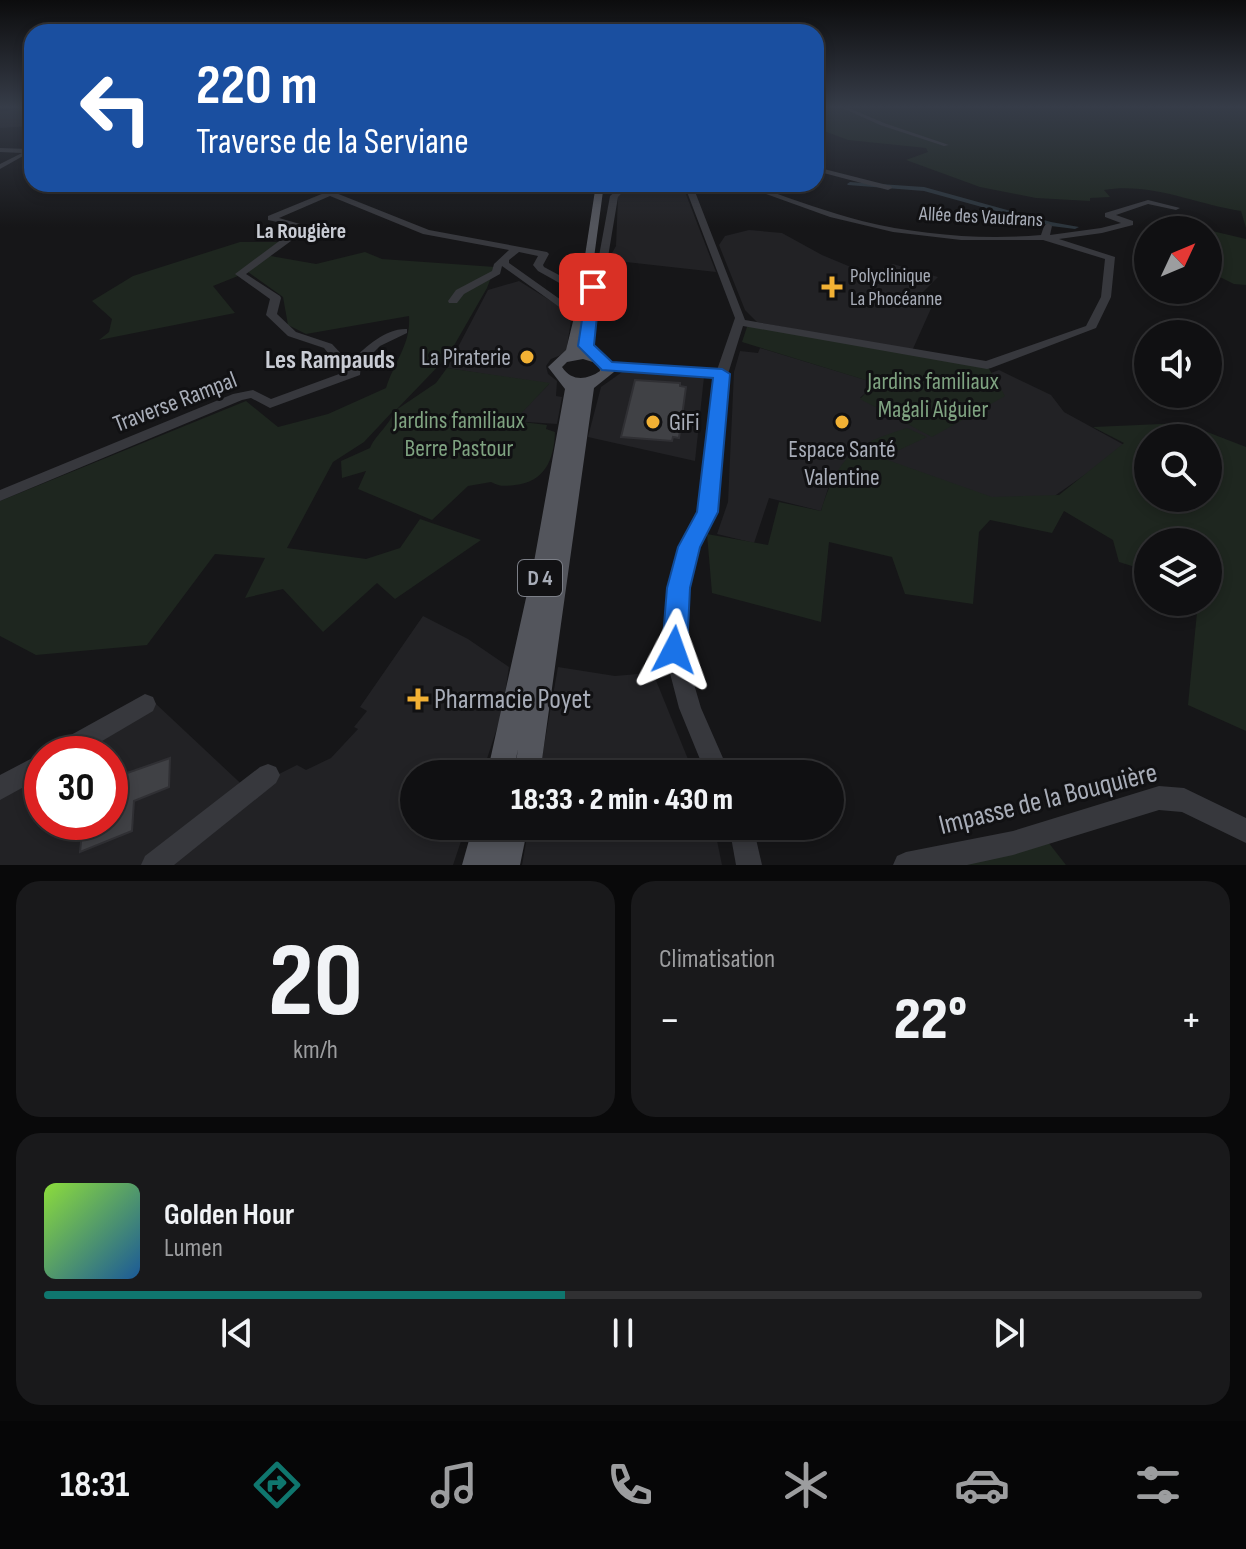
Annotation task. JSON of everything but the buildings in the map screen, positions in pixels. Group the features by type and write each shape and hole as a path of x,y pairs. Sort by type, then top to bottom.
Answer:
{"main road":[{"path":"599,192 585,297 573,351 555,367 557,373 568,381 600,374 586,346 586,335 610,192"},
{"path":"568,357 593,355"},
{"name":"D 4","path":"529,760 582,414 587,387 600,374"},
{"name":"D 4","path":"503,760 544,562 572,389 568,381"},
{"path":"477,865 483,840"},
{"path":"505,865 511,840"}],"street":[{"path":"2,150 24,154"},
{"path":"0,167 24,155"},
{"path":"824,171 888,188"},
{"path":"597,262 603,257 614,196 619,192"},
{"path":"691,192 738,318 722,374 708,512 689,547 678,588 674,650 690,708 712,760"},
{"name":"Allée des Vaudrans","path":"767,192 879,227 1100,232 1130,223 1108,215 1148,202 1176,208"},
{"path":"355,364 342,362 321,343 292,334 271,315 276,298 240,274 288,239 282,235 303,226 271,218 328,193 365,204 394,220 437,235 544,254 538,265 541,269 585,297"},
{"path":"738,318 990,365 1090,328 1103,304 1110,257 1046,232"},
{"path":"453,301 460,292 497,272 497,266 517,249"},
{"path":"503,261 580,317"},
{"path":"563,306 585,297"},
{"name":"Traverse Rampal","path":"0,496 238,397 253,394 270,404 276,403 305,388 356,372 355,364 376,344 403,331"},
{"path":"600,374 722,374"},
{"path":"90,736 145,704"},
{"path":"0,788 24,774"},
{"path":"154,865 268,775"},
{"name":"Impasse de la Bouquière","path":"906,865 1013,843 1159,798 1184,800 1246,831"},
{"path":"744,840 749,865"}],"shaded area":[{"path":"623,192 685,192 716,272 608,260 616,246 618,197"},
{"name":"Polyclinique La Phocéanne","path":"749,230 782,233 822,255 870,275 893,264 938,277 917,298 933,304 912,351 757,322 745,310 719,245 725,236"},
{"path":"519,281 572,314 566,353 551,359 546,366 548,374 557,381 556,396 562,397 557,424 513,421 549,384 447,368 488,290"},
{"path":"760,348 876,383 860,398 1004,396 991,373 999,370 1051,395 1064,412 1126,446 1023,518 831,479 821,511 769,498 754,543 717,534 728,502 734,372 740,351 758,353"},
{"path":"625,370 704,377 695,461 588,437 601,387"},
{"path":"423,616 468,639 509,667 502,713 487,760 400,760 400,840 461,840 453,865 0,865 0,792 24,778 24,840 128,840 128,736 97,736 155,703 252,794 275,776 297,765 306,770 331,758 358,729 354,727 367,711 360,707"},
{"path":"558,667 615,676 649,673 655,678 688,760 541,760"},
{"path":"526,840 717,840 722,865 522,865"}],"green space":[{"path":"910,146 1246,146 1246,228 1241,211 1156,191 1104,190 1110,197 1090,198 1090,201 1036,198 980,187 906,160 928,152 926,148"},
{"path":"1222,233 1246,239 1246,285 1222,278"},
{"name":"Jardins familiaux Berre Pastour","path":"240,242 281,242 265,255 316,264 365,252 382,259 495,267 487,288 448,356 396,410 436,383 447,368 550,383 514,421 547,425 546,429 555,432 546,468 525,483 503,486 491,482 468,486 432,520 358,489 366,471 342,478 341,461 370,448 393,411 364,442 333,462 287,548 366,559 400,548 420,519 481,540 395,599 377,583 323,632 283,589 245,598 265,558 215,554 147,645 36,655 0,636 0,501 246,401 278,427 328,414 386,388 405,344 409,316 306,334 288,325 283,297 248,272 213,286 235,313 99,340 109,332 112,319 92,301 133,276"},
{"name":"Jardins familiaux Magali Aiguier","path":"748,324 988,367 1005,396 932,437 860,399 875,383 742,342"},
{"path":"1134,425 1134,512 1222,512 1222,438 1246,447 1246,731 1188,705 1197,616 1222,616 1222,528 1134,528 1134,567 1119,562 1113,540 1064,511 1052,533 990,520 979,532 973,604 905,594 892,557 829,542 821,622 712,593 707,534 768,545 779,502 821,511 834,478 850,455 889,434 907,428 927,437 882,458 992,497 1059,495 1124,443 1093,427"},
{"path":"1048,842 1066,865 946,865"}],"waterway":[{"path":"850,184 924,189 1051,224 1075,227"}],"place":[{"name":"Polyclinique La Phocéanne","path":"832,287"},
{"name":"La Piraterie","path":"527,357"},
{"name":"GiFi","path":"653,422"},
{"name":"Espace Santé Valentine","path":"842,422"},
{"name":"Pharmacie Poyet","path":"418,699"}],"district":[{"name":"La Rougière","path":"301,231"},
{"name":"Les Rampauds","path":"330,360"}],"route":[{"path":"593,287 586,346 608,366 722,374 708,512 689,547 678,588 674,650"}]}
